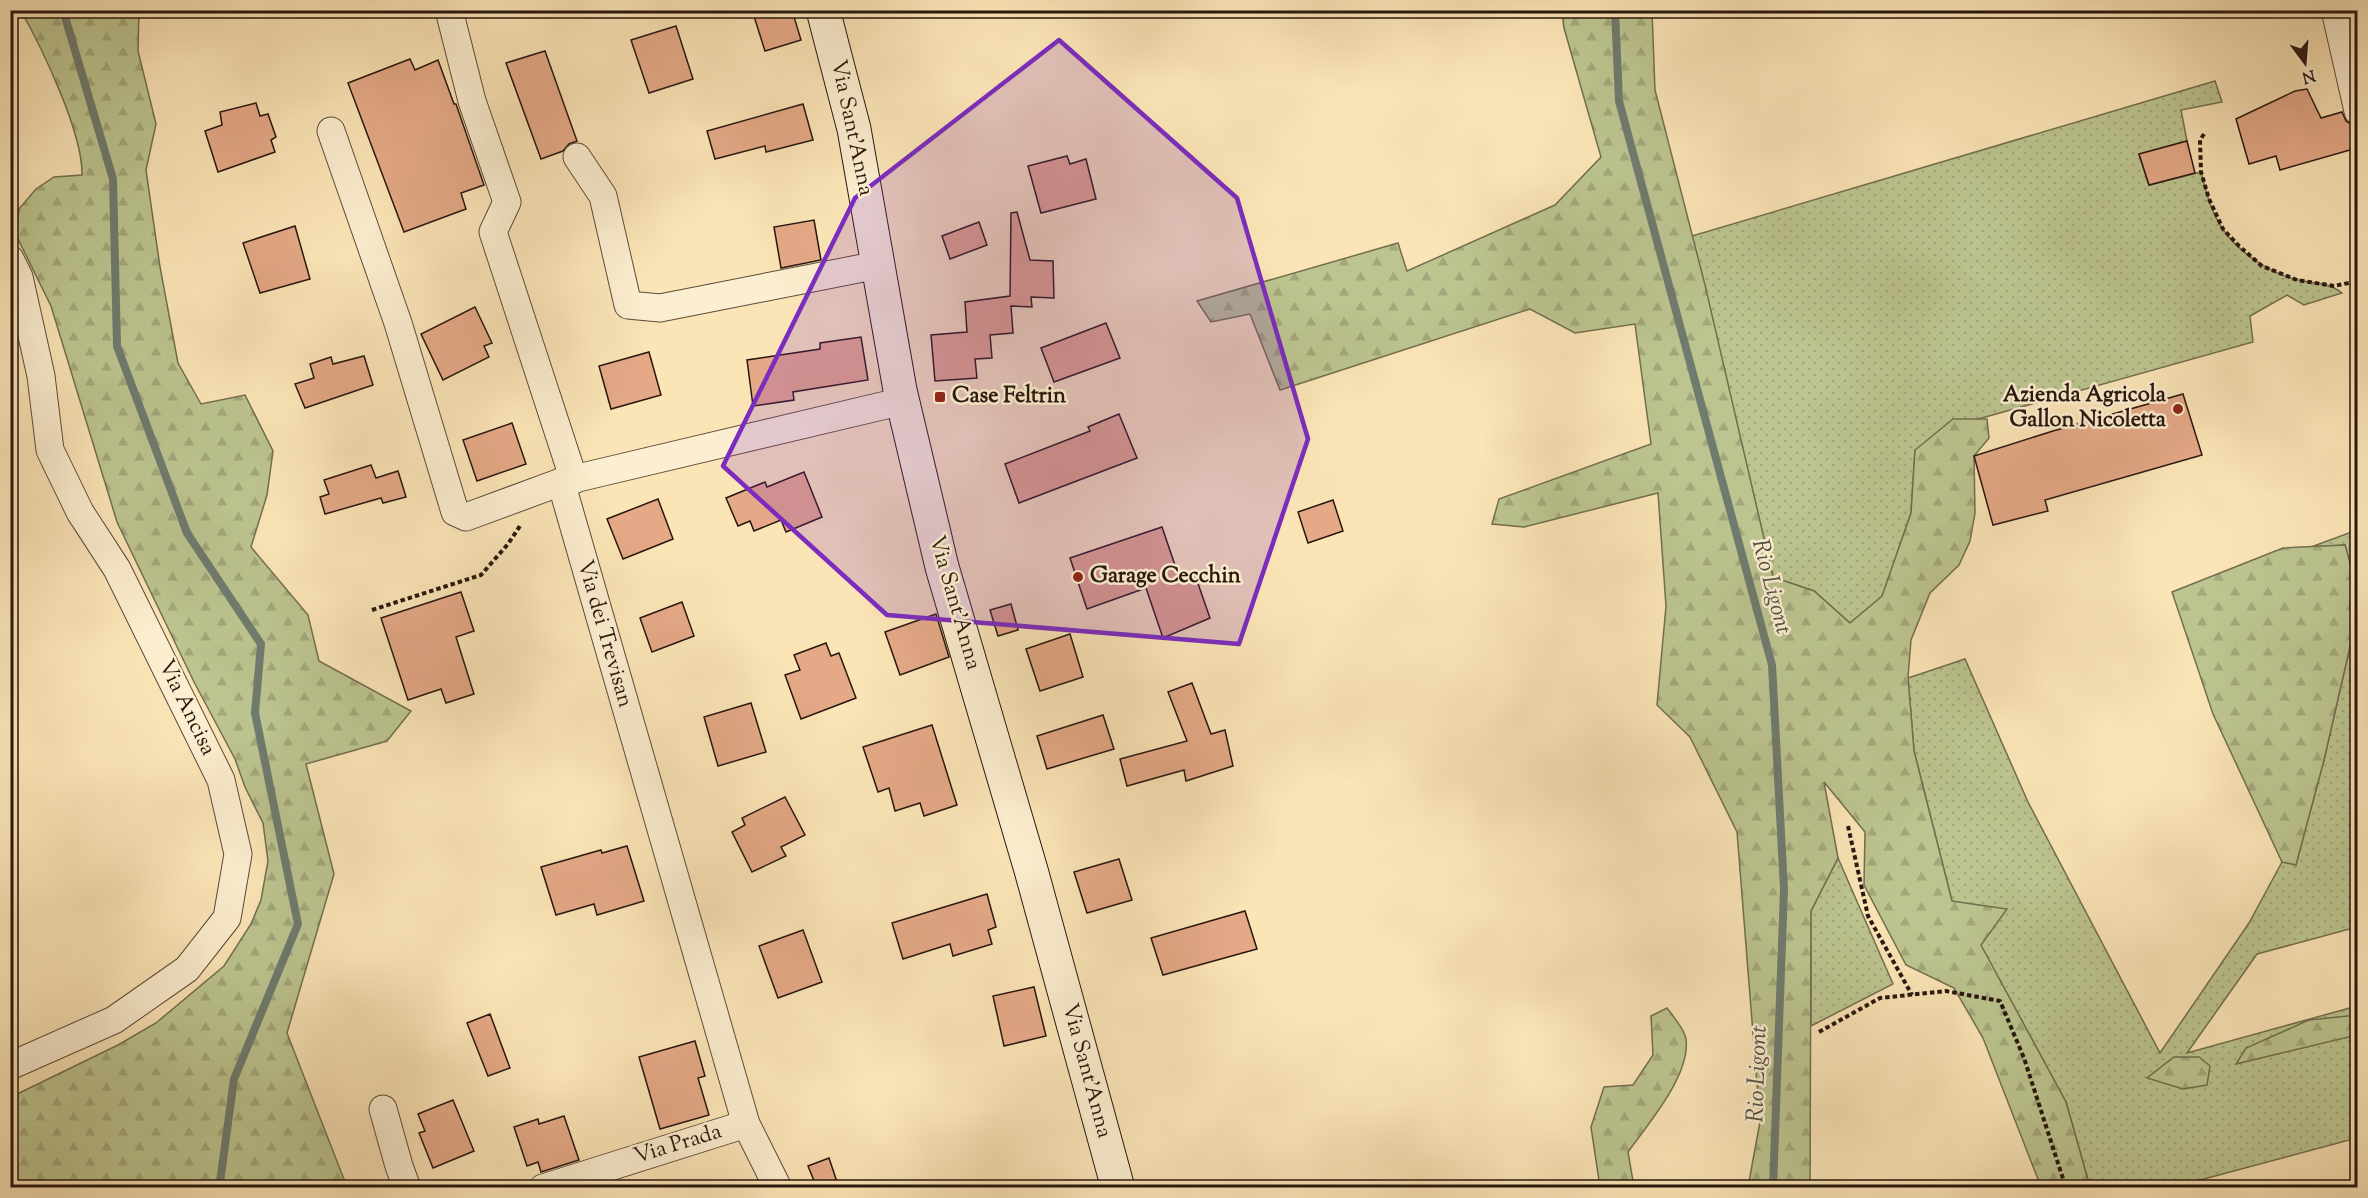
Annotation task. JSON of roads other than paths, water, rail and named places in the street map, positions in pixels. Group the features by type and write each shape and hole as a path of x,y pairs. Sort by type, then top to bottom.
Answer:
{"main road":[{"name":"Via Sant'Anna","path":"824,10 854,129 903,401 942,567 1031,870 1118,1188"}],"street":[{"name":"Via dei Trevisan","path":"449,10 472,101 507,202 493,232 559,484 746,1124"},
{"path":"2335,10 2358,111"},
{"path":"331,131 398,323 455,512 466,517 559,484 903,401"},
{"path":"577,157 603,196 628,304 660,308 878,265"},
{"name":"Via Ancisa","path":"10,259 19,277 41,376 50,450 80,512 117,569 221,780 238,854 227,918 187,969 114,1020 10,1066"},
{"path":"383,1109 407,1188"},
{"name":"Via Prada","path":"543,1188 746,1124 778,1188"}],"waterway":[{"path":"63,10 113,179 117,346 187,533 261,644 255,713 298,924 234,1079 220,1182 225,1188"},
{"name":"Rio Ligont","path":"1615,10 1619,101 1772,665 1784,889 1773,1188"}],"place":[{"name":"Case Feltrin","path":"940,397"},
{"name":"Azienda Agricola Gallon Nicoletta","path":"2178,409"},
{"name":"Garage Cecchin","path":"1078,577"}]}
